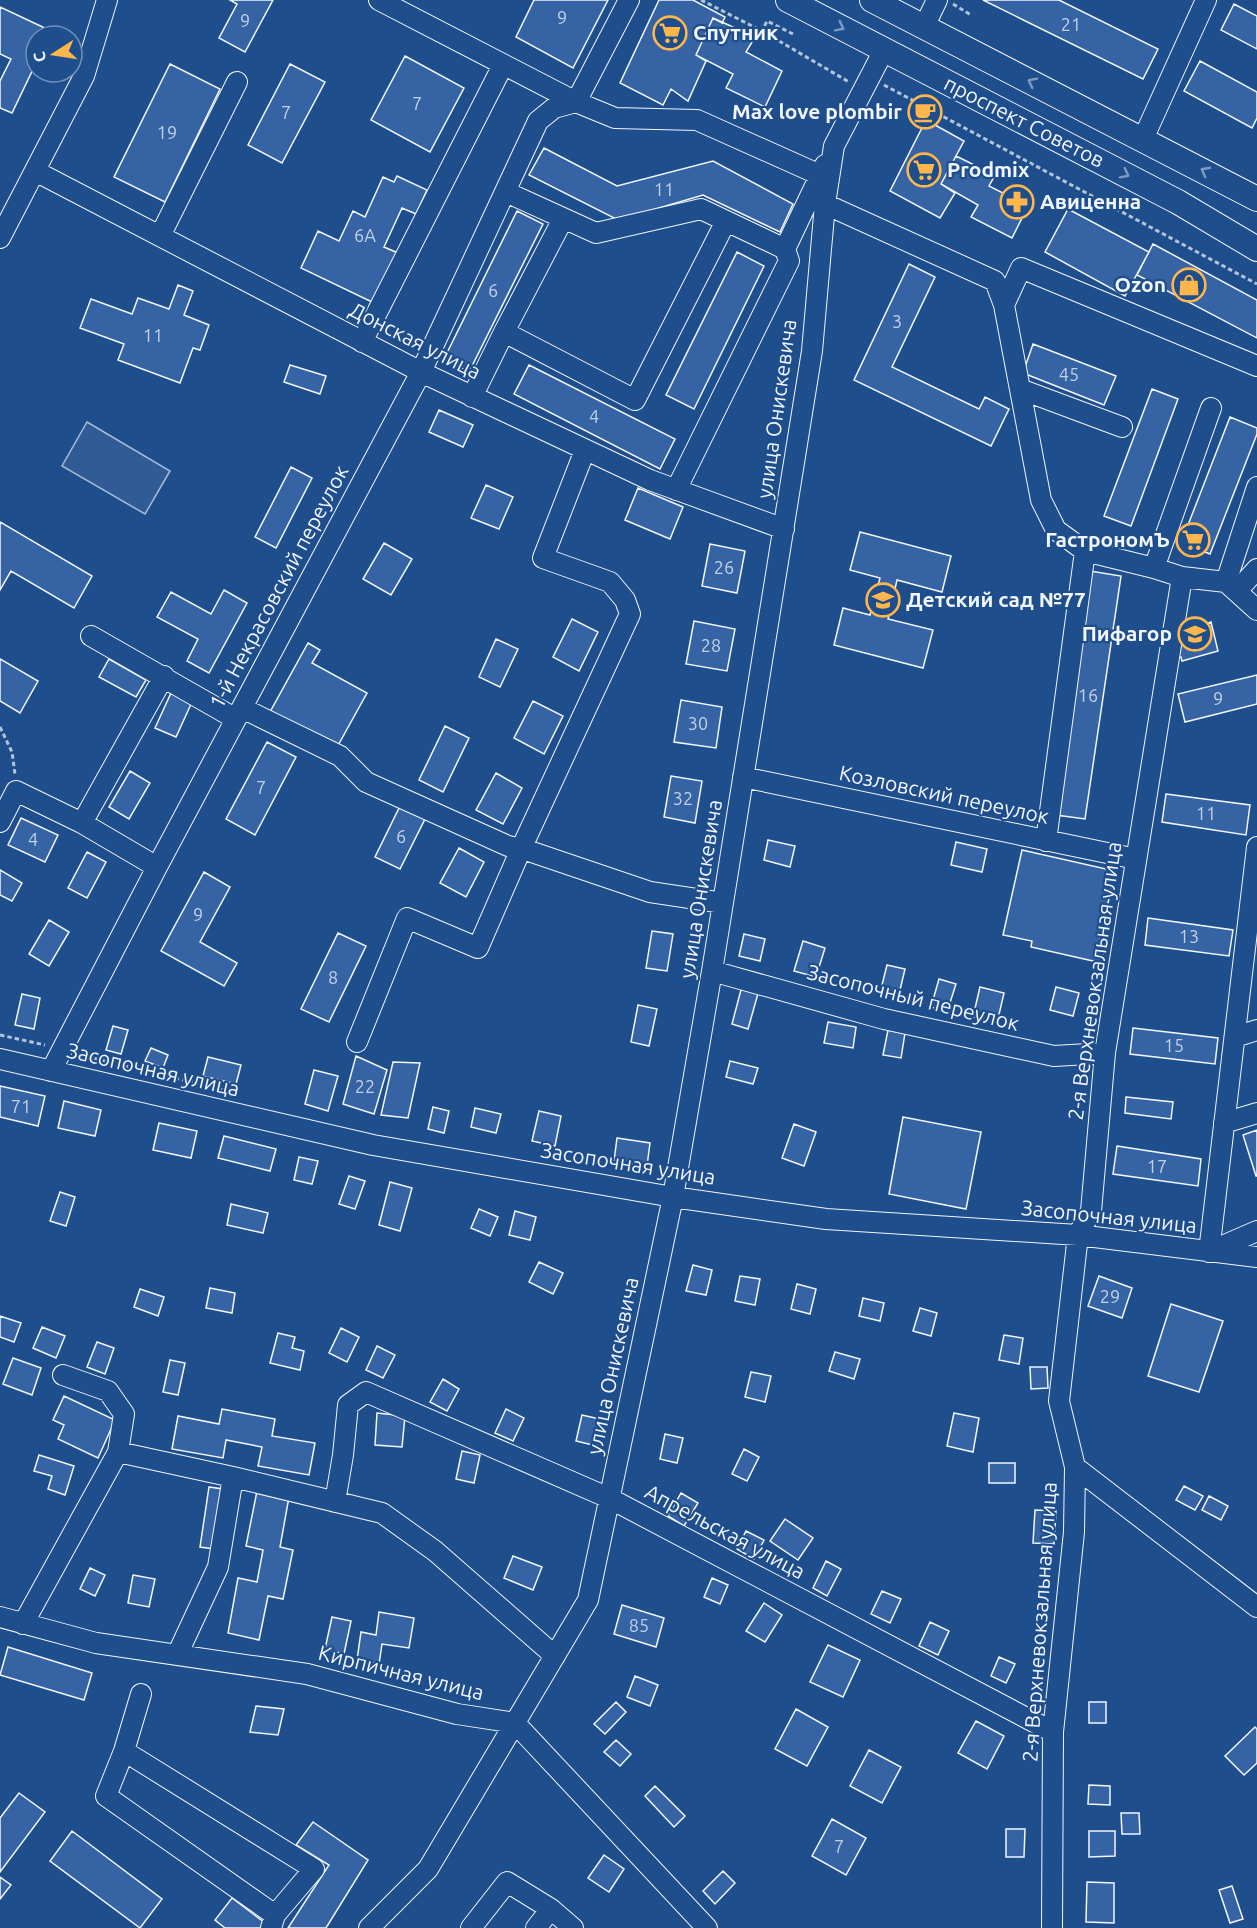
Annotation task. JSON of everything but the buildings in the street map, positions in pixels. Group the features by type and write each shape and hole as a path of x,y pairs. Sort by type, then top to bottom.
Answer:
{"main road":[{"name":"проспект Советов","path":"788,0 1178,201 1257,249"},
{"name":"проспект Советов","path":"872,0 1257,198"}],"street":[{"path":"0,238 84,76 107,0"},
{"path":"379,0 530,79 615,118 698,120 820,175"},
{"path":"538,121 554,108 576,102 629,0"},
{"path":"924,27 938,0"},
{"path":"1143,139 1206,0"},
{"name":"улица Онискевича","path":"369,1928 428,1869 588,1600 673,1197 712,971 812,351 825,204 834,146 884,50"},
{"path":"362,342 503,65"},
{"path":"530,79 538,103 538,121"},
{"path":"160,236 237,82"},
{"name":"1-й Некрасовский переулок","path":"51,1071 421,372 538,121"},
{"path":"676,490 789,261 785,249 834,146"},
{"name":"Донская улица","path":"35,171 472,397 650,480 784,529"},
{"path":"506,192 596,233 701,208 785,249"},
{"path":"825,204 994,281 1004,305 1041,500 1056,530 1085,551 1182,577 1231,587 1257,610"},
{"path":"472,397 563,219"},
{"path":"504,332 635,400 726,221"},
{"path":"1004,305 1021,268 1257,366"},
{"path":"1020,389 1122,427"},
{"path":"1154,568 1210,408"},
{"path":"357,1042 407,918 478,948 521,849 630,614 625,600 610,582 543,558 585,450"},
{"path":"1231,587 1257,487"},
{"path":"1046,841 1085,551"},
{"path":"1231,587 1257,568"},
{"name":"2-я Верхневокзальная улица","path":"1052,1928 1053,1732 1074,1532 1075,1467 1059,1401 1078,1235 1091,1211 1105,1053 1182,577"},
{"path":"91,636 239,714 340,756 366,782 508,846 650,892 723,903"},
{"path":"82,823 164,676"},
{"name":"Козловский переулок","path":"743,777 1136,859"},
{"path":"0,822 16,791 82,823 157,867"},
{"path":"1209,1252 1257,847"},
{"name":"Засопочный переулок","path":"712,971 884,1019 1054,1056 1105,1053"},
{"path":"1234,1037 1257,1030"},
{"name":"Засопочная улица","path":"0,1059 373,1145 673,1197 826,1219 1078,1235 1257,1257"},
{"path":"1224,1123 1257,1113"},
{"path":"1209,1252 1257,1231"},
{"path":"23,1624 118,1452 124,1414 108,1391 63,1375"},
{"name":"Апрельская улица","path":"335,1502 344,1455 348,1405 366,1392 609,1498 1053,1732"},
{"path":"118,1452 382,1513 435,1551 555,1656"},
{"path":"1075,1467 1257,1607"},
{"path":"177,1655 218,1567 233,1477"},
{"name":"Кирпичная улица","path":"0,1617 96,1643 308,1674 457,1714 515,1723"},
{"path":"124,1751 314,1869 273,1921 106,1796 124,1751 141,1694"},
{"path":"515,1723 707,1928"},
{"path":"471,1928 507,1882 551,1909 573,1928"},
{"path":"536,1928 551,1909"}],"path":[{"path":"701,0 762,31 849,82 854,71 868,77 1257,284"},
{"path":"946,0 971,15"},
{"path":"762,31 767,21 793,34"},
{"path":"0,727 12,752 16,791"},
{"path":"0,1035 47,1046"},
{"path":"80,1055 245,1095"}],"shaded area":[{"path":"87,422 170,471 145,514 62,466"}],"place":[{"name":"Спутник","path":"670,33"},
{"name":"Max love plombir","path":"925,112"},
{"name":"Prodmix","path":"924,170"},
{"name":"Авиценна","path":"1017,202"},
{"name":"Ozon","path":"1189,285"},
{"name":"ГастрономЪ","path":"1193,540"},
{"name":"Детский сад №77","path":"883,600"},
{"name":"Пифагор","path":"1195,634"}]}
